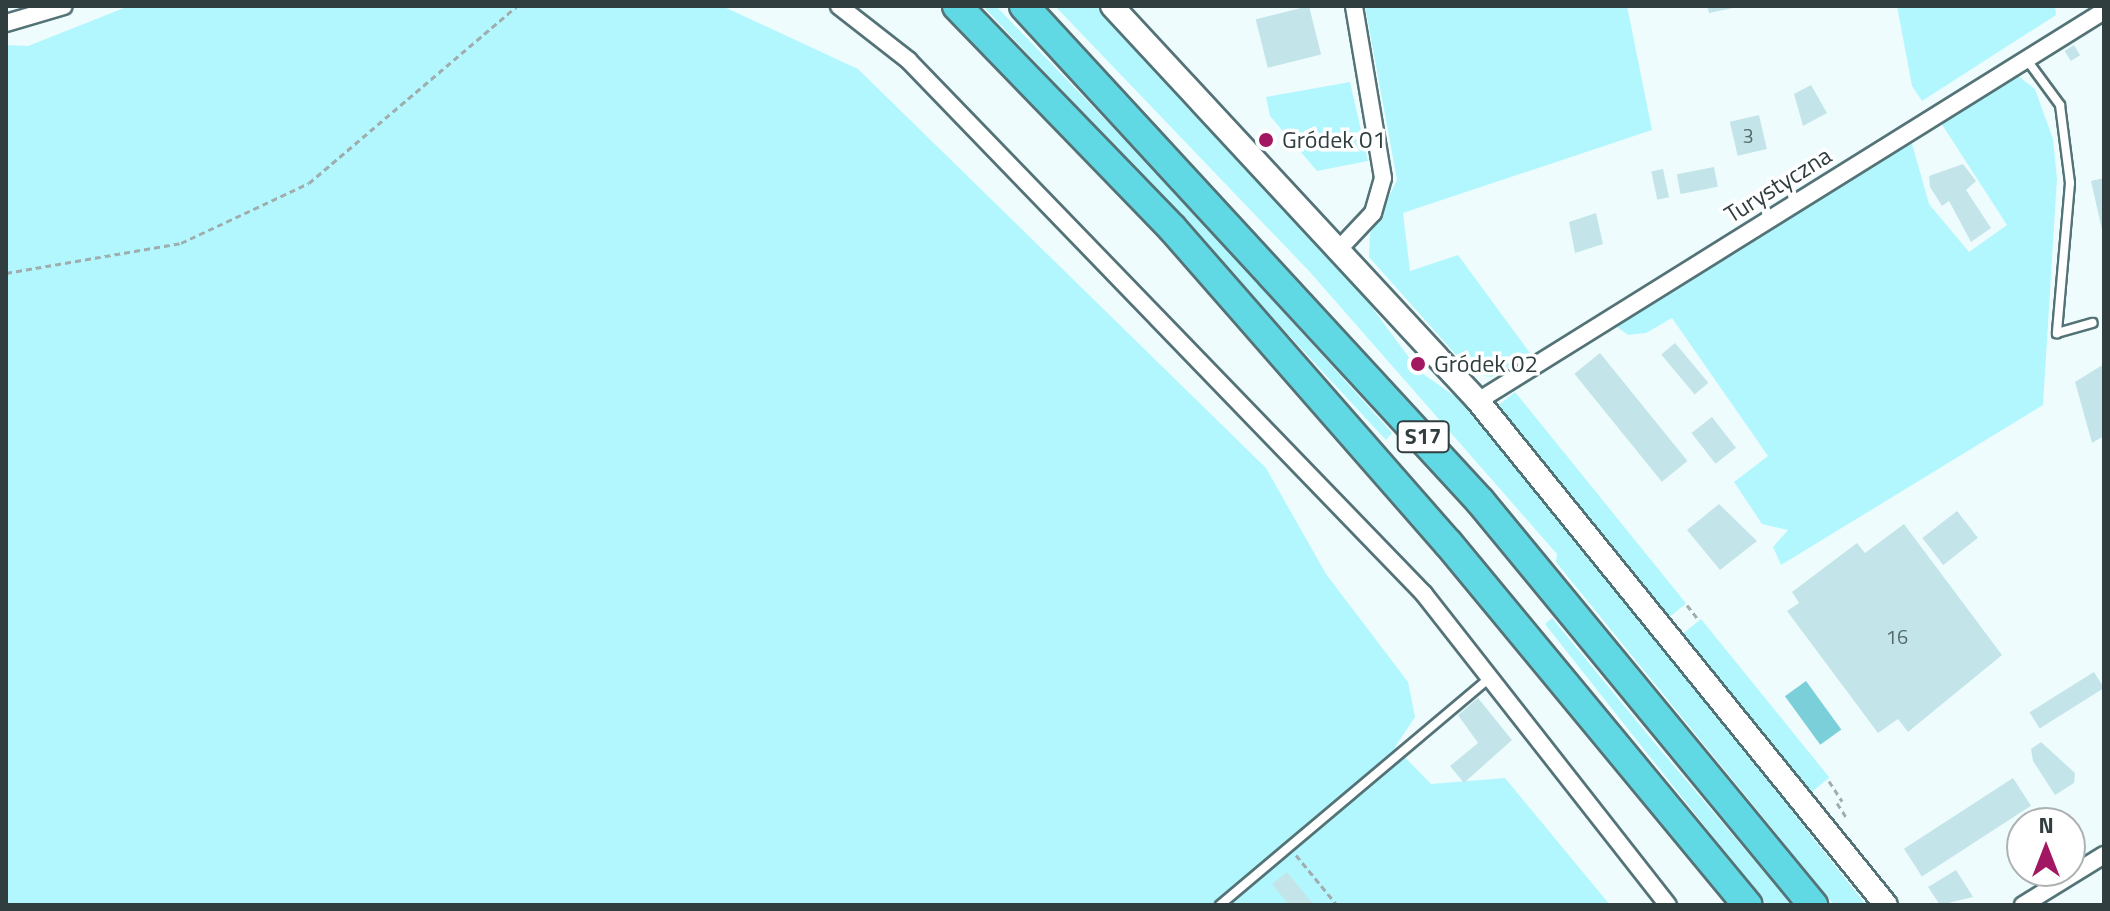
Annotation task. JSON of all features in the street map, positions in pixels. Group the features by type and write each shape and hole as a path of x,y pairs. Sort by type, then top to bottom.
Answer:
{"highway":[{"name":"S17","path":"957,6 1183,240 1448,543 1747,905"},
{"name":"S17","path":"1024,6 1490,512 1813,905"}],"street":[{"path":"6,23 64,6"},
{"path":"839,6 919,71 1341,504 1493,675 1668,905"},
{"path":"1112,6 1340,248 1478,401 1886,905"},
{"path":"1340,248 1373,213 1383,178 1354,6"},
{"name":"Turystyczna","path":"1478,401 2104,11"},
{"path":"2023,905 2104,855"}],"lane":[{"path":"2026,59 2060,105 2070,183 2057,333 2093,323"},
{"path":"1220,905 1291,849 1493,675"}],"path":[{"path":"6,273 181,243 309,183 517,6"},
{"path":"1687,605 1697,618"},
{"path":"1829,781 1846,817"},
{"path":"1291,849 1337,905"}],"shaded area":[{"path":"129,6 722,6 858,69 1266,468 1326,574 1408,682 1415,717 1395,747 1431,784 1505,778 1610,905 6,905 6,45 28,46"},
{"path":"983,6 996,6 1192,210 1392,433 1386,440"},
{"path":"1055,6 1097,6 1354,283 1419,371 1476,411 1866,905 1834,905 1556,562 1557,554 1309,271"},
{"path":"1365,6 1627,6 1652,130 1403,213 1410,271 1458,255 1533,357 1491,377 1473,374 1369,257 1370,234 1397,180"},
{"path":"1897,6 2055,6 2056,15 1922,101 1912,86"},
{"path":"2017,75 2035,89 2053,139 2057,178 2043,405 1781,565 1773,547 1788,530 1762,524 1734,482 1768,456 1672,318 1646,333 1628,335 1613,324 1911,140 1929,204 1969,252 2007,225 1941,123"},
{"path":"1350,82 1368,161 1317,171 1270,116 1266,97"},
{"path":"1515,392 1686,603 1668,618 1496,407"},
{"path":"1552,618 1792,905 1767,905 1545,624"},
{"path":"1701,619 1829,778 1811,793 1682,634"},
{"path":"1806,681 1841,730 1820,745 1785,696"}],"building":[{"path":"1309,6 1321,55 1268,68 1256,19"},
{"path":"1707,6 1738,6 1738,7 1709,13"},
{"path":"2074,45 2080,55 2071,61 2065,51"},
{"path":"1811,85 1827,113 1803,126 1794,94"},
{"path":"1759,115 1767,149 1738,156 1730,122"},
{"path":"1963,164 1976,181 1966,190 1991,228 1971,242 1949,201 1942,206 1930,187 1929,176"},
{"path":"1714,167 1718,187 1681,194 1677,174"},
{"path":"1663,169 1669,197 1657,200 1651,171"},
{"path":"2104,178 2104,234 2103,234 2091,181"},
{"path":"1596,213 1603,244 1575,253 1569,222"},
{"path":"1675,343 1708,383 1695,394 1661,355"},
{"path":"1600,353 1687,461 1662,482 1574,374"},
{"path":"2104,364 2104,436 2092,443 2075,382"},
{"path":"1712,417 1736,448 1716,464 1692,433"},
{"path":"1719,504 1757,541 1720,570 1687,530"},
{"path":"1957,511 1978,538 1943,565 1922,538"},
{"path":"1904,524 2002,655 1908,732 1898,719 1878,733 1787,611 1799,603 1792,592 1857,543 1865,553"},
{"path":"2094,672 2104,688 2040,728 2030,712"},
{"path":"1478,698 1512,740 1464,783 1450,766 1478,743 1458,715"},
{"path":"2041,742 2075,773 2074,783 2055,795 2033,761 2031,749"},
{"path":"2013,778 2031,806 2006,807 2006,822 1922,876 1904,849"},
{"path":"1956,870 1973,897 1940,905 1928,887"},
{"path":"1287,872 1314,905 1289,905 1272,884"}],"place":[{"name":"Gródek 01","path":"1266,140"},
{"name":"Gródek 02","path":"1418,364"}]}
